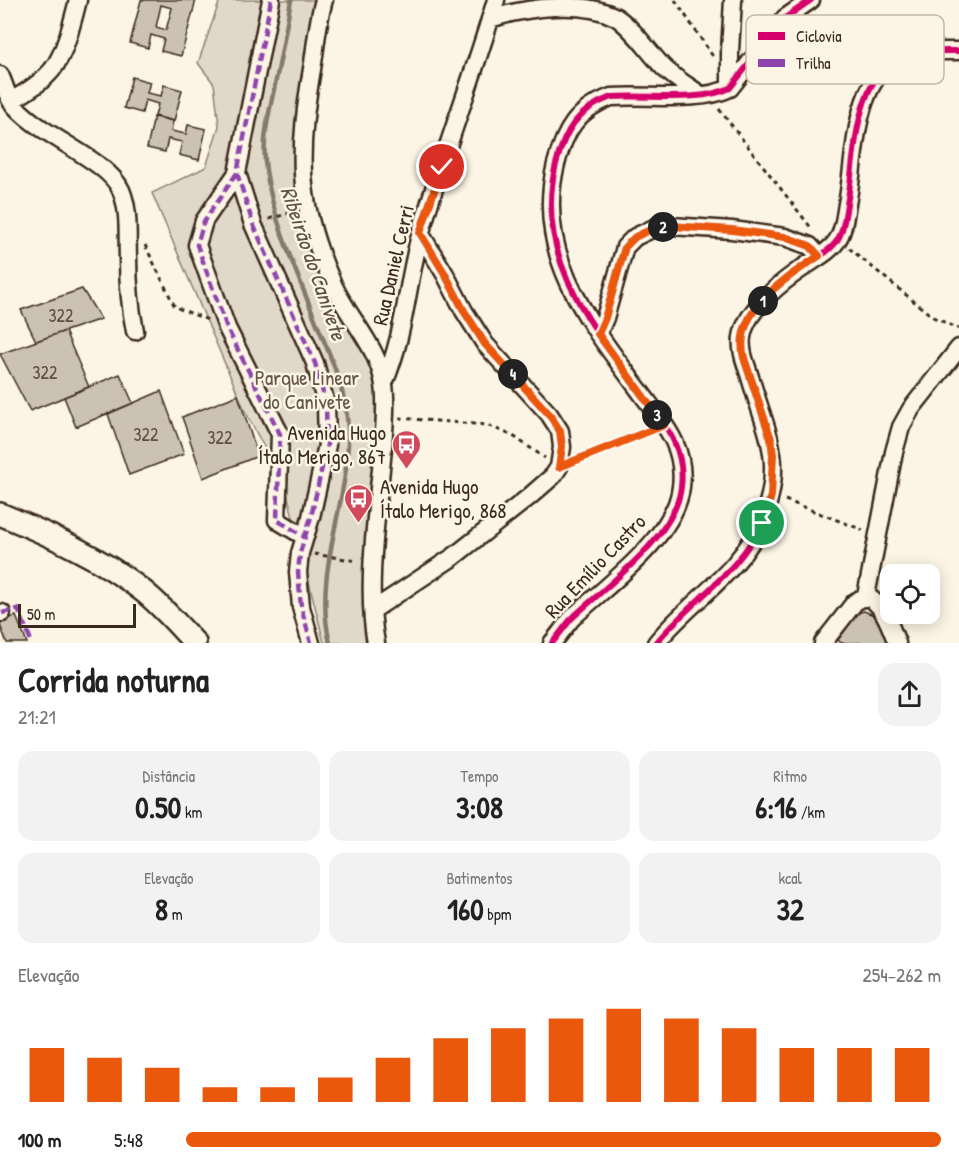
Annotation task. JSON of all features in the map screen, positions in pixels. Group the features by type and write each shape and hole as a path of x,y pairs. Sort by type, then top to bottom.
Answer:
{"main road":[{"path":"0,514 81,550 114,571 143,591 195,643"}],"street":[{"path":"11,101 42,80 54,68 72,24 78,0"},
{"path":"271,0 237,173 204,221 197,245 227,328 280,434 277,520 307,545"},
{"path":"324,0 305,107 301,159 304,192 312,226 333,284 346,309 372,348 384,384 385,417 374,547 373,610 376,643"},
{"name":"Rua Daniel Cerri","path":"384,384 395,358 420,233 496,0"},
{"path":"730,88 733,0"},
{"path":"789,15 811,0"},
{"path":"490,20 543,6 582,5 598,8 617,18 642,42 664,69 701,95 720,93 730,88 746,68"},
{"path":"0,75 11,101 40,128 100,169 120,188 128,227 128,282 135,331"},
{"path":"656,643 668,628 720,579 751,543 762,523 771,496 774,469 771,439 744,358 741,346 742,334 757,306 829,248 850,187 857,130 872,84"},
{"name":"Rua Emílio Castro","path":"552,643 570,620 640,556 662,531 677,504 681,490 681,463 677,446 581,309 557,255 551,207 555,168 561,147 573,122 597,102 611,97 701,95"},
{"path":"237,173 253,224 315,363 326,404 327,445 307,545 300,553 298,572 301,607 311,643"},
{"path":"598,334 605,318 625,247 635,237 654,228 692,227 785,237 810,246 829,248"},
{"path":"373,610 453,557 529,497 553,476 559,467 562,447 560,431 549,414 485,344 420,233"},
{"path":"823,643 855,602 866,596 901,427 911,409 959,348"},
{"path":"866,596 874,600 883,612 897,643"}],"path":[{"path":"675,0 724,72 730,88"},
{"path":"701,95 722,112 829,248 933,317 959,329"},
{"path":"260,222 288,213"},
{"path":"145,244 175,306 227,328"},
{"path":"385,417 487,425 513,436 559,467 664,425"},
{"path":"771,496 879,534"},
{"path":"307,545 344,559"}],"green space":[{"name":"Parque Linear do Canivete","path":"220,0 320,0 303,74 296,123 295,181 307,237 327,290 367,360 379,388 372,643 324,643 286,489 246,413 152,193 206,167 219,126 214,84 198,63"}],"building":[{"path":"141,0 196,0 181,56 161,51 164,39 151,35 148,48 130,43","holes":["161,5 172,8 166,30 156,27"]},
{"path":"132,77 150,82 147,93 161,96 164,85 182,90 174,121 155,116 158,104 145,100 142,113 124,108"},
{"path":"154,117 173,121 171,131 186,134 188,125 206,129 199,160 179,155 182,142 168,139 165,152 147,148"},
{"path":"82,289 101,319 36,341 21,310"},
{"path":"65,331 89,387 30,411 0,354"},
{"path":"120,374 133,403 76,427 64,397"},
{"path":"161,391 184,454 129,475 108,414"},
{"path":"238,395 258,456 203,478 182,417"},
{"path":"864,611 874,615 890,643 841,643 838,640 857,613"},
{"path":"16,616 27,643 7,643 0,622"}],"waterway":[{"name":"Ribeirão do Canivete","path":"291,0 267,125 265,159 280,229 332,362 347,414 347,455 344,482 326,589 326,616 330,643"}],"marked path":[{"path":"271,0 237,173 253,224 315,363 326,404 327,445 311,517 300,553 298,572 301,607 311,643"},
{"path":"237,173 204,221 197,245 227,328 280,434 277,520 305,537"},
{"path":"2,613 18,609 32,643"}],"cycle path":[{"path":"789,15 811,0"},
{"path":"944,51 959,51"},
{"path":"552,643 572,618 637,559 667,524 676,505 682,473 677,448 672,437 604,342 571,288 560,259 553,229 551,197 556,164 568,131 581,115 599,102 611,97 688,97 717,93 730,88 746,68"},
{"path":"656,643 742,555 762,521 769,500 773,464 767,431 745,362 742,337 751,316 767,296 828,250 840,235 845,218 855,142 866,98 873,84"}],"place":[{"name":"Avenida Hugo Ítalo Merigo, 867","path":"407,470"},
{"name":"Avenida Hugo Ítalo Merigo, 868","path":"359,524"}],"route":[{"path":"442,167 420,233 485,344 549,414 560,431 562,447 559,467 664,425 598,334 605,318 625,247 635,237 654,228 671,226 732,230 785,237 810,246 819,256 757,306 742,334 741,346 744,358 771,439 773,455 771,496 762,523"}]}
